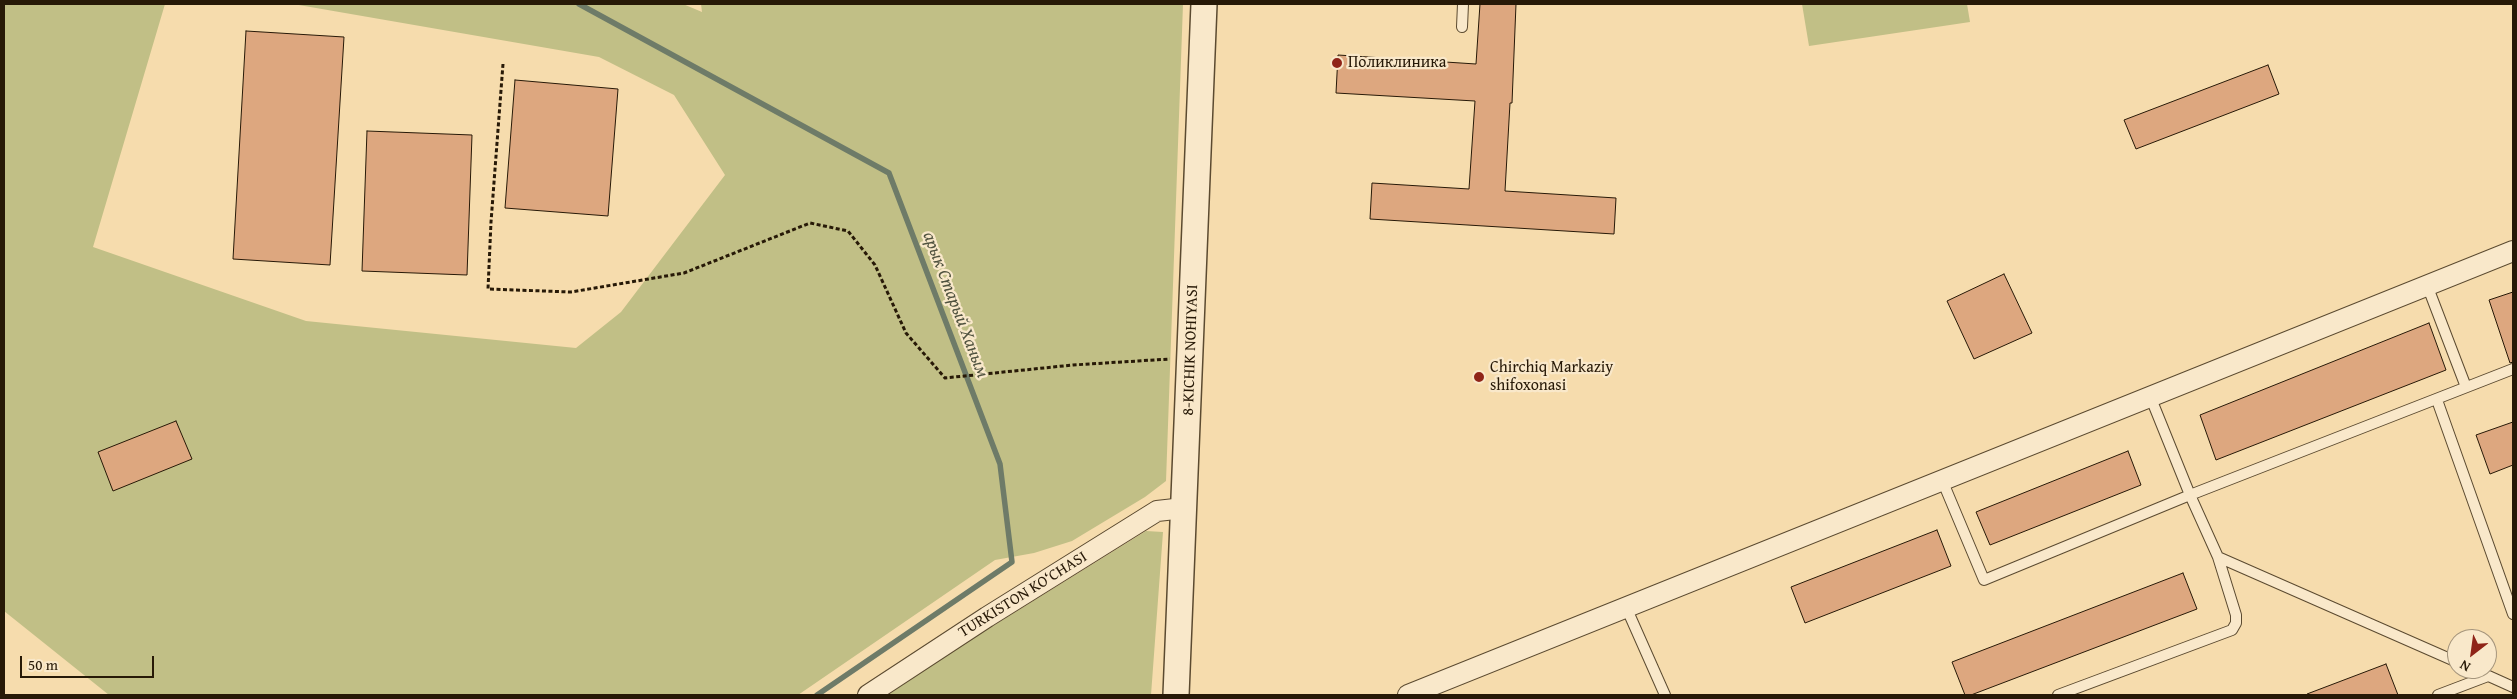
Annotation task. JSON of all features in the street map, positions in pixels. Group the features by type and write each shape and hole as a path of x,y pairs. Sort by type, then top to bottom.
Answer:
{"street":[{"name":"8-KICHIK NOHIYASI","path":"1176,695 1204,4"},
{"path":"1408,695 2513,251"},
{"name":"TURKISTON KO‘CHASI","path":"868,695 987,617 1157,511 1184,508"}],"lane":[{"path":"1462,26 1463,4"},
{"path":"2427,286 2466,387"},
{"path":"1942,480 1984,580 2190,495 2513,369"},
{"path":"2058,695 2232,630 2236,623 2236,616 2218,557 2190,495 2150,396"},
{"path":"2437,400 2513,614"},
{"path":"2218,557 2447,658"},
{"path":"1626,607 1665,695"},
{"path":"2438,695 2480,679"},
{"path":"2495,679 2513,687"}],"path":[{"path":"503,64 488,289 571,292 684,273 810,223 848,231 875,264 906,333 945,378 1073,365 1190,357"}],"shaded area":[{"path":"4,4 165,4 93,247 306,321 576,348 621,312 725,175 674,95 599,57 293,4 683,4 702,12 701,4 1183,4 1166,481 1145,497 1072,541 1034,553 995,560 798,695 109,695 4,611"},
{"path":"1802,4 1967,4 1970,22 1809,46"},
{"path":"1146,531 1163,532 1151,695 888,695 946,655"}],"building":[{"path":"1480,4 1516,4 1512,103 1510,103 1505,191 1616,198 1614,234 1370,219 1372,183 1469,189 1475,101 1336,93 1338,55 1476,64"},
{"path":"246,31 344,37 330,265 233,259"},
{"path":"2268,65 2279,94 2136,149 2124,120"},
{"path":"515,80 618,89 608,216 505,208"},
{"path":"367,131 472,135 467,275 362,271"},
{"path":"2004,274 2032,333 1974,359 1947,301"},
{"path":"2513,292 2513,362 2510,363 2489,300"},
{"path":"2429,323 2446,370 2216,460 2200,415"},
{"path":"176,421 192,459 113,491 98,452"},
{"path":"2513,422 2513,465 2490,474 2476,435"},
{"path":"2128,451 2141,485 1990,545 1976,512"},
{"path":"1937,530 1951,566 1805,623 1791,587"},
{"path":"2183,573 2197,609 1971,695 1965,695 1952,662"},
{"path":"2386,664 2398,695 2307,695 2307,694"}],"waterway":[{"name":"арык Старый Ханым","path":"579,4 889,173 1000,464 1012,562 817,695"}],"place":[{"name":"Поликлиника","path":"1337,63"},
{"name":"Chirchiq Markaziy shifoxonasi","path":"1479,377"}]}
